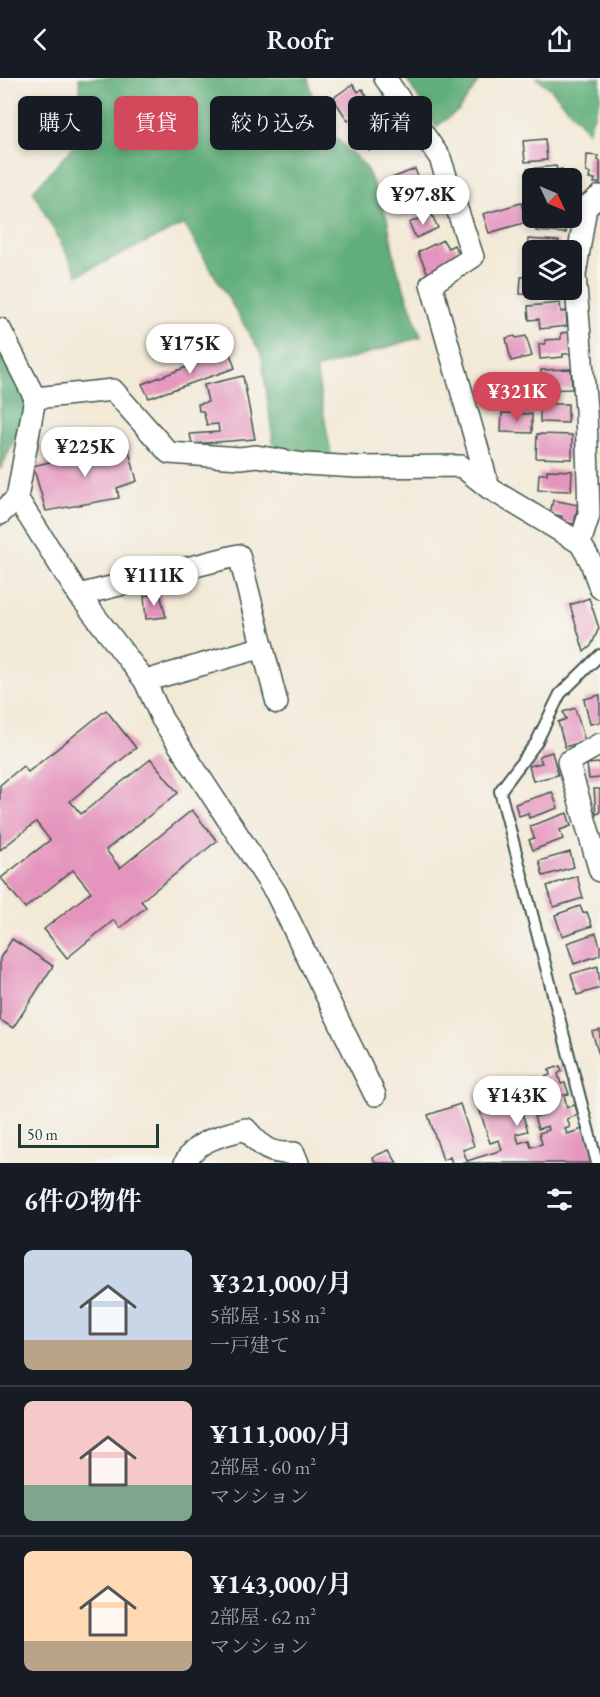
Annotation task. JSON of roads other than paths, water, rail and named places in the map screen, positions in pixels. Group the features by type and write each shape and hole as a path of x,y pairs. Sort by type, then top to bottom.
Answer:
{"street":[{"path":"385,78 440,158 473,256 431,284 489,488"},
{"path":"580,543 589,515 589,503 586,410 575,275 586,207 600,196"},
{"path":"0,329 35,398 17,498 0,514"},
{"path":"35,398 113,390 169,453 240,458 256,456 304,464 358,467 461,466 489,488 580,543 590,560 600,588"},
{"path":"17,498 79,595 145,681 162,719 276,893 375,1095"},
{"path":"79,595 239,555 277,703"},
{"path":"145,681 263,647"},
{"path":"600,744 568,762 600,871"},
{"path":"185,1163 188,1156 208,1140 246,1129 260,1144 276,1154 294,1153 298,1163"}],"lane":[{"path":"597,1163 500,791 536,744 560,694 600,655"}]}
